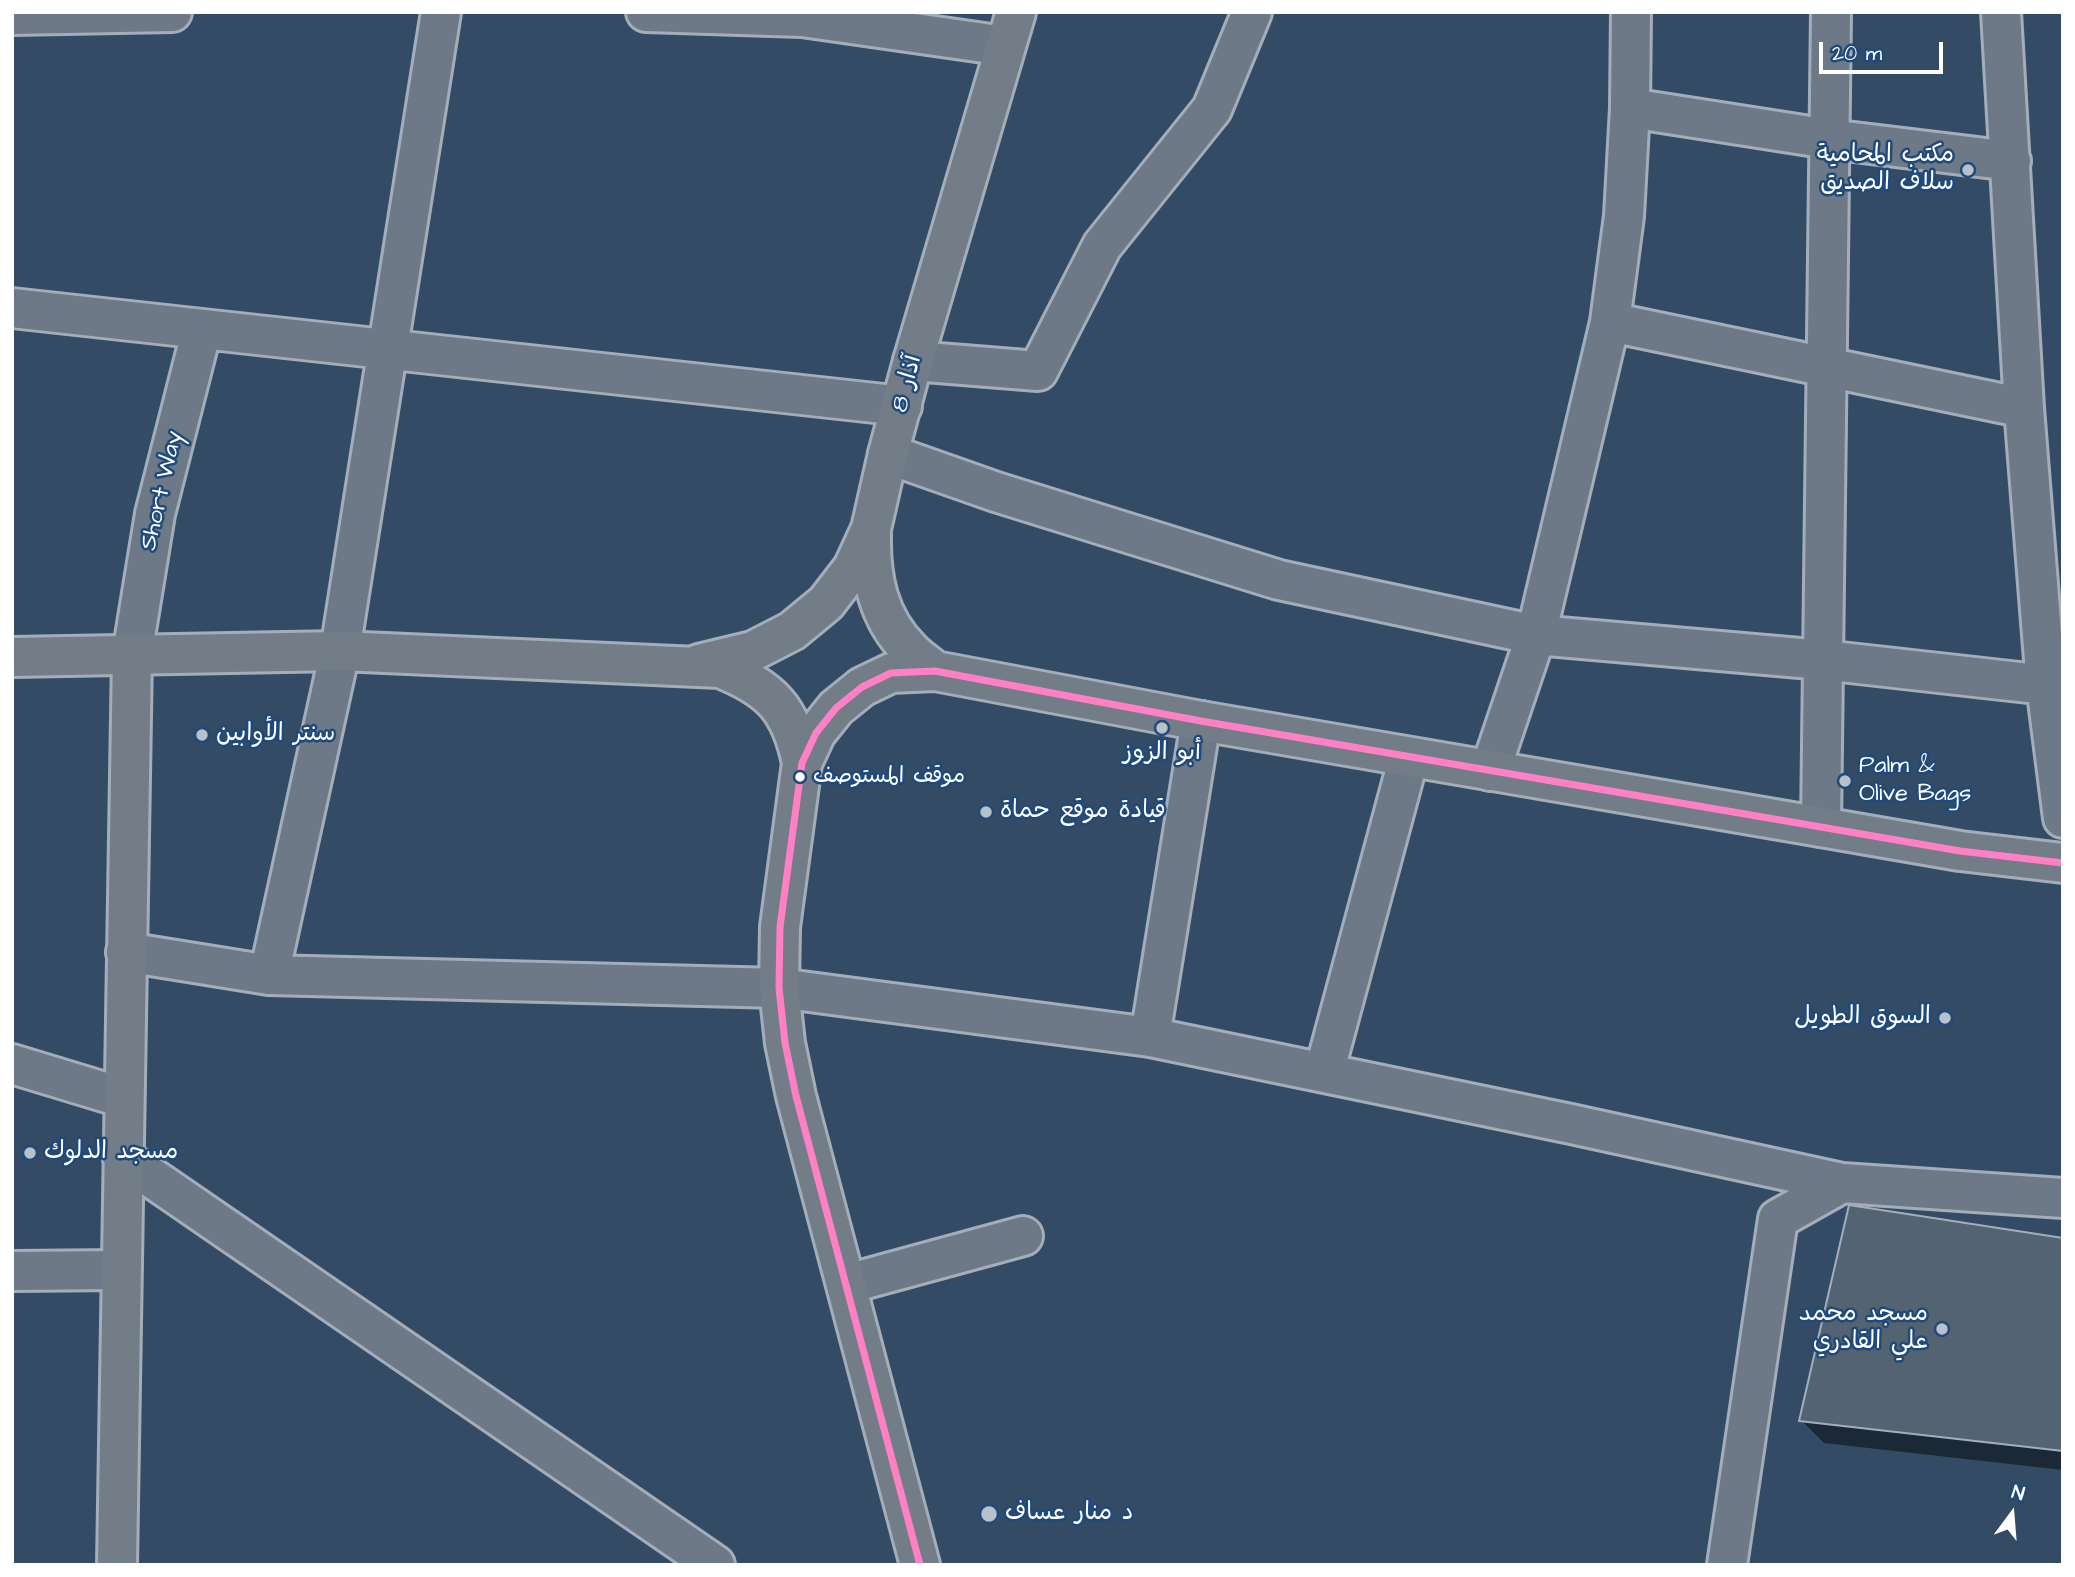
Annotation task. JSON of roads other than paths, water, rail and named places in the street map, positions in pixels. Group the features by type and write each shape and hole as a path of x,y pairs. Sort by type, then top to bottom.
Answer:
{"main road":[{"name":"8 آذار","path":"693,666 753,651 792,631 826,603 853,568 871,528 888,454 1010,29"},
{"path":"871,528 871,562 876,594 890,624 910,650 935,671"},
{"path":"12,657 340,651 720,668 745,678 768,693 785,713 797,737 803,763"},
{"path":"117,1565 132,654"},
{"path":"920,1565 796,1096 785,1043 779,988 780,927 803,763 816,733 836,708 862,687 891,673 935,671 1201,721 1960,851 2063,863"}],"street":[{"path":"12,15 172,12"},
{"path":"269,975 340,651 441,12"},
{"path":"646,12 802,15 1010,29"},
{"path":"914,361 1038,371 1102,246 1212,109 1252,12"},
{"path":"1490,771 1536,635 1610,322 1624,216 1630,108 1631,12"},
{"path":"1821,827 1831,12"},
{"path":"2001,12 2024,408 2054,685 2063,818"},
{"path":"1630,108 1829,139 2011,162"},
{"path":"12,308 902,406"},
{"path":"1610,322 2024,408"},
{"name":"Short Way","path":"132,654 155,514 202,329"},
{"path":"888,454 996,492 1279,580 1536,635 1823,660 2054,685"},
{"path":"1150,1037 1201,721"},
{"path":"1324,1073 1409,757"},
{"path":"126,952 269,975 779,988 1150,1037 1842,1183 2063,1198"},
{"path":"12,1064 124,1098"},
{"path":"123,1158 715,1565"},
{"path":"1727,1565 1778,1219 1842,1183"},
{"path":"847,1284 1023,1236"},
{"path":"12,1271 121,1270"}],"place":[{"name":"مكتب المحامية سلاف الصديق","path":"1968,170"},
{"name":"أبو الزوز","path":"1162,728"},
{"name":"سنتر الأوابين","path":"202,735"},
{"name":"موقف المستوصف","path":"800,777"},
{"name":"Palm & Olive Bags","path":"1845,781"},
{"name":"قيادة موقع حماة","path":"986,812"},
{"name":"السوق الطويل","path":"1945,1018"},
{"name":"مسجد الدلوك","path":"30,1153"},
{"name":"مسجد محمد علي القادري","path":"1942,1329"},
{"name":"د منار عساف","path":"989,1514"}]}
